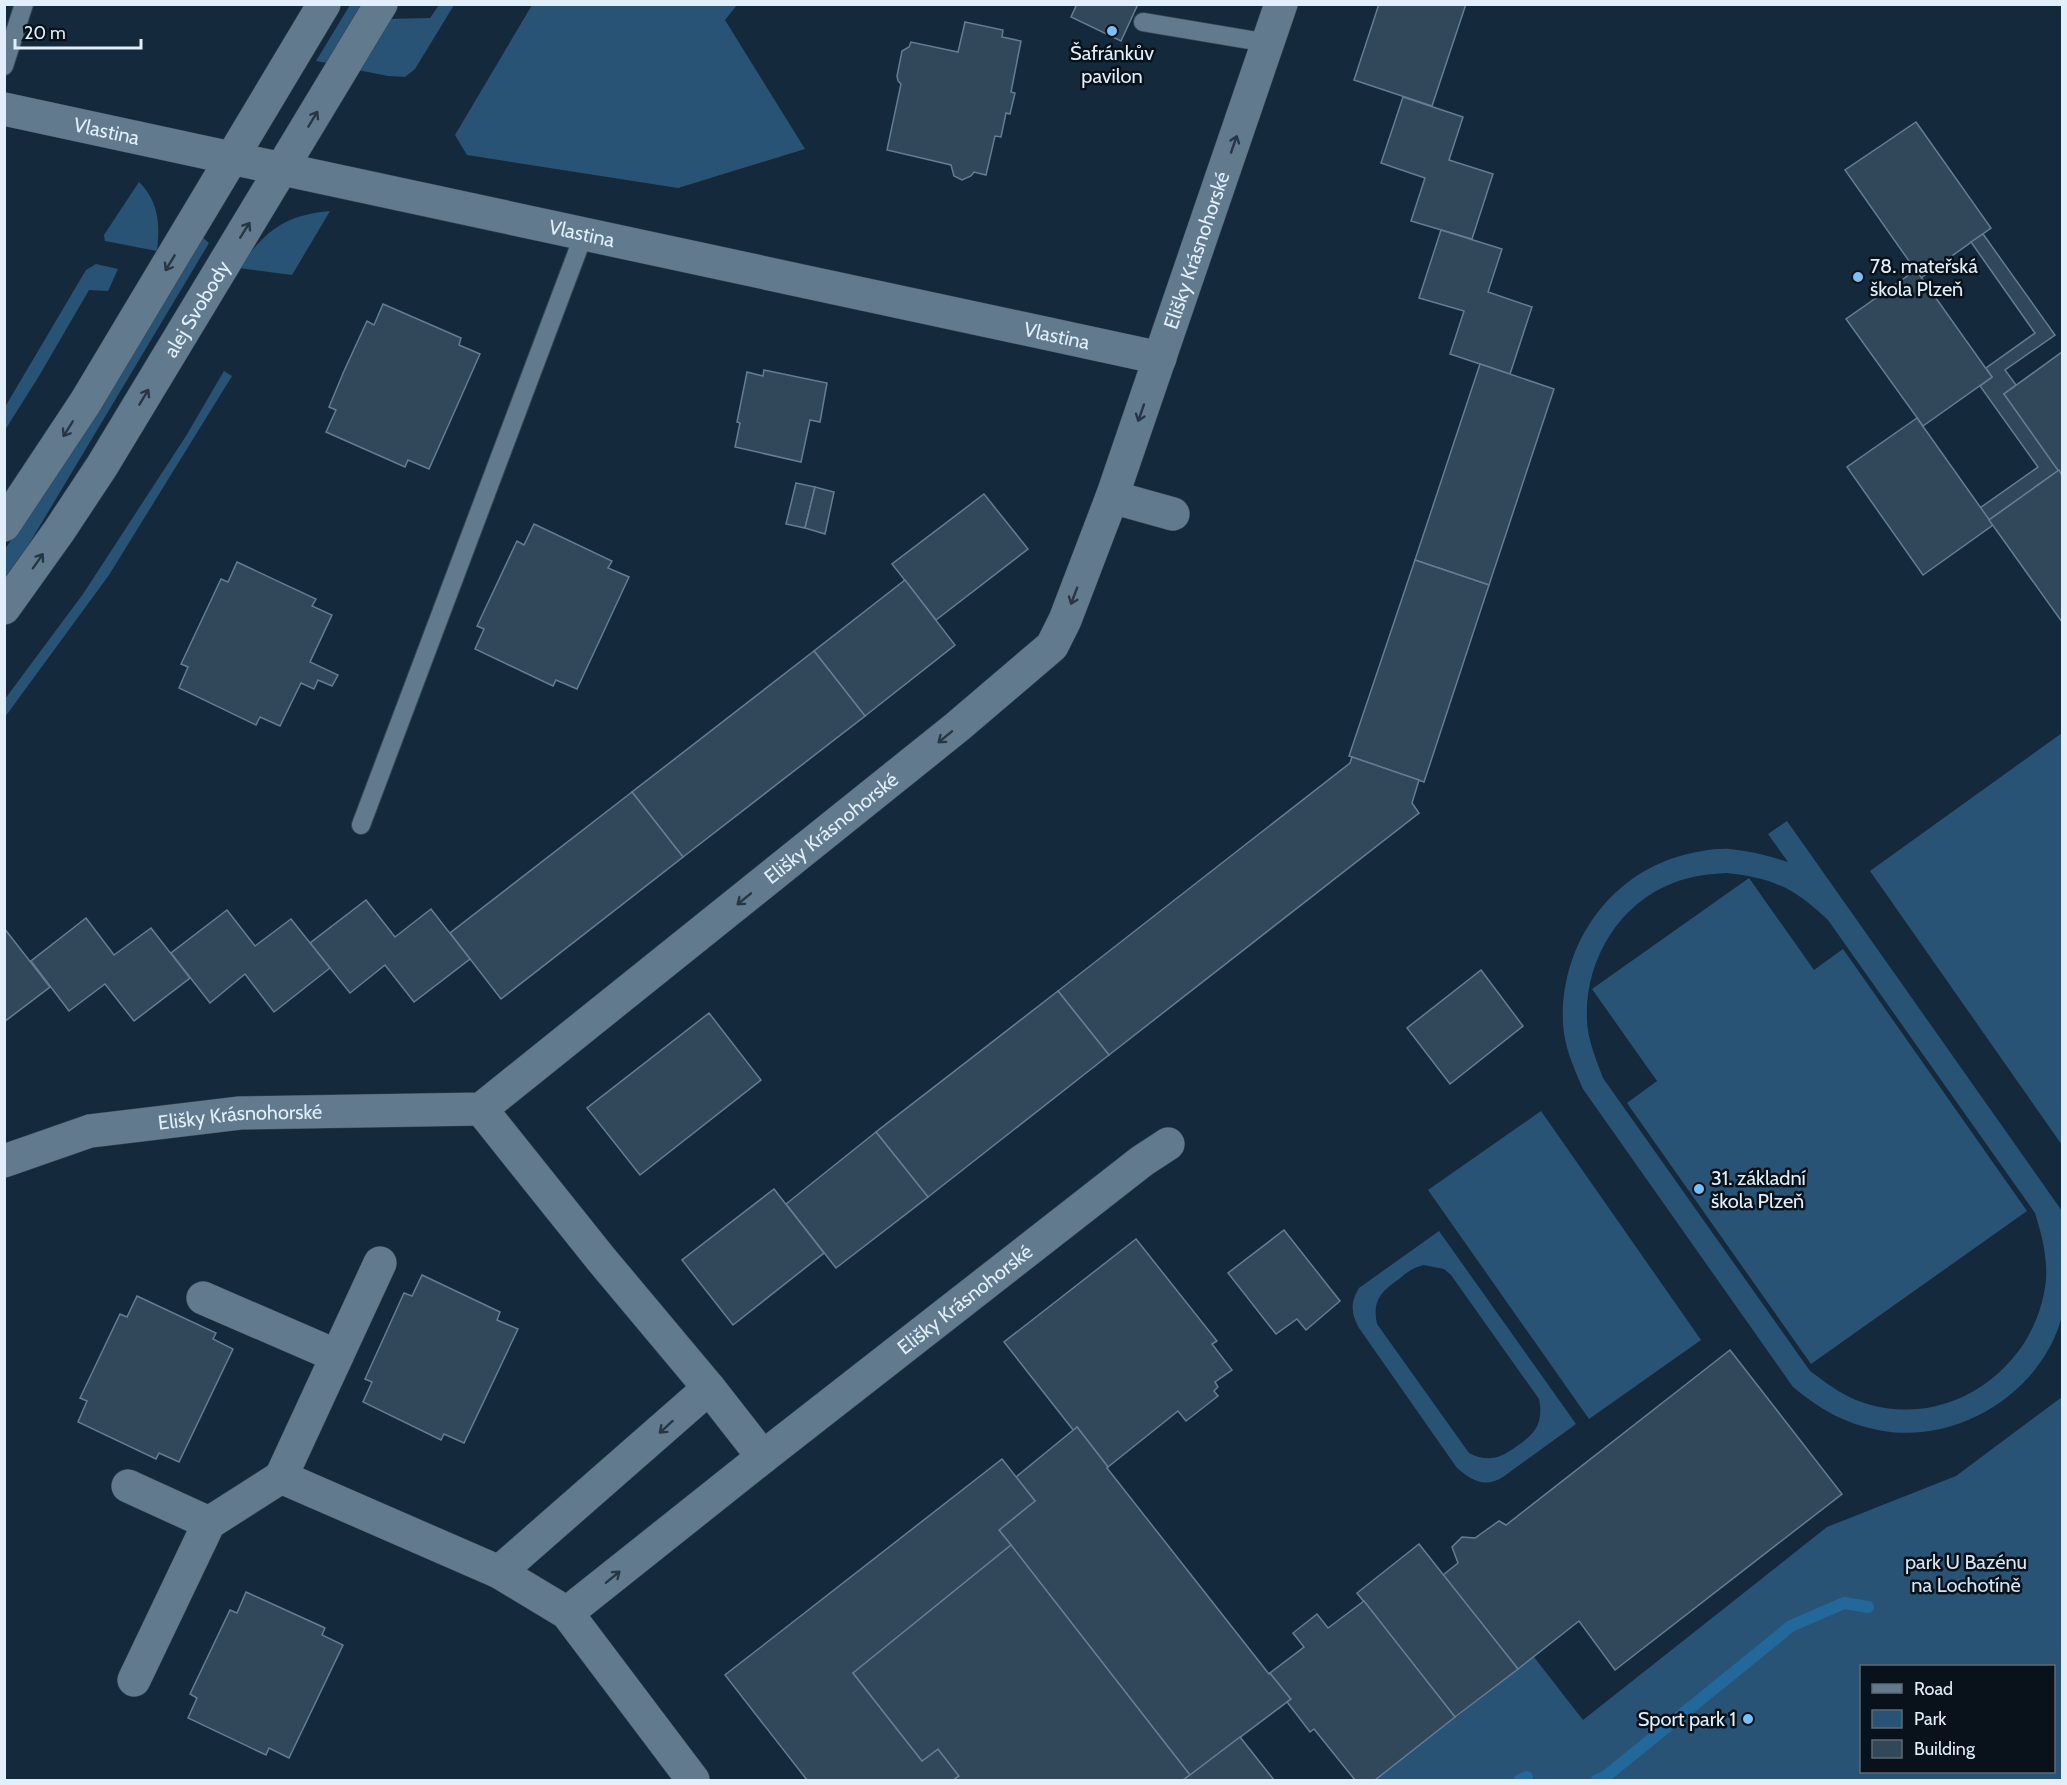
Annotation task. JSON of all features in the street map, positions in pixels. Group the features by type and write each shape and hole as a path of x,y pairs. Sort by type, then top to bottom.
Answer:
{"street":[{"path":"4,525 85,403 324,4"},
{"name":"alej Svobody","path":"4,609 102,466 283,170 381,4"},
{"name":"Elišky Krásnohorské","path":"4,1161 90,1131 202,1116 240,1113 481,1109 957,728 1052,646 1065,620 1112,497 1281,4"},
{"name":"Vlastina","path":"4,110 1160,358"},
{"path":"1112,497 1173,514"},
{"path":"481,1109 763,1457"},
{"name":"Elišky Krásnohorské","path":"567,1613 1142,1161 1168,1144"},
{"path":"134,1680 209,1523 281,1477 380,1263"},
{"path":"203,1298 337,1356"},
{"path":"499,1572 709,1388"},
{"path":"281,1477 499,1572 567,1613 693,1780"},
{"path":"128,1486 209,1523"}],"lane":[{"path":"4,66 24,4"},
{"path":"1143,22 1268,43"},
{"path":"361,825 584,234"}],"green space":[{"path":"350,5 362,5 327,63 316,61"},
{"path":"439,5 454,5 415,69 405,77 358,70 384,19 430,18"},
{"path":"532,5 737,5 725,20 805,149 678,188 467,155 455,135"},
{"path":"139,182 151,197 157,214 157,251 105,241 104,235"},
{"path":"330,211 292,275 239,268 258,244 277,227 300,216"},
{"path":"202,237 209,243 5,584 5,549 62,467"},
{"path":"96,264 118,269 108,291 89,290 5,430 5,407 86,270"},
{"path":"224,371 232,376 109,575 5,717 5,699 83,594 186,436"},
{"path":"2062,733 2062,1145 1870,871"},
{"path":"1787,821 2062,1211 2062,1316 2052,1344 2036,1369 2016,1390 1992,1408 1965,1421 1937,1430 1907,1433 1878,1430 1854,1423 1832,1414 1793,1387 1583,1089 1565,1040 1564,995 1570,968 1579,942 1593,919 1610,898 1630,880 1654,866 1680,856 1699,852 1730,849 1788,862 1768,834","holes":["1727,873 1782,886 1804,900 1828,920 2035,1213 2046,1263 2046,1283 2035,1323 2019,1350 1999,1372 1975,1390 1947,1403 1918,1409 1887,1408 1856,1400 1832,1387 1810,1371 1603,1078 1589,1036 1587,1021 1591,978 1608,938 1636,905 1673,883 1706,875"]},
{"path":"1749,878 1814,970 1843,949 2027,1211 1811,1364 1627,1103 1657,1081 1592,989"},
{"path":"1541,1111 1701,1340 1589,1419 1428,1190"},
{"path":"1439,1231 1576,1424 1503,1477 1490,1482 1479,1482 1468,1476 1457,1468 1359,1328 1354,1318 1353,1308 1354,1298 1359,1288","holes":["1420,1266 1444,1269 1451,1275 1539,1399 1540,1415 1537,1427 1523,1442 1494,1458 1482,1458 1469,1453 1377,1324 1376,1309 1379,1297 1393,1284"]},
{"name":"park U Bazénu na Lochotíně","path":"2062,1397 2062,1780 1375,1780 1534,1657 1583,1720 1827,1527 1956,1476"}],"building":[{"name":"Šafránkův pavilon","path":"1077,4 1138,4 1121,41 1071,17"},
{"path":"1379,4 1466,4 1432,106 1354,80"},
{"path":"965,22 1003,30 1002,37 1021,41 1011,92 1015,93 1010,114 1006,113 1001,137 995,136 986,175 974,172 962,180 954,176 951,165 887,150 901,84 897,76 902,51 909,47 911,42 958,52"},
{"path":"1403,97 1463,117 1449,160 1493,174 1472,239 1411,221 1425,178 1381,163"},
{"path":"1916,122 1991,228 1921,278 1845,170"},
{"path":"1441,230 1502,249 1488,292 1532,307 1510,374 1450,354 1464,311 1419,298"},
{"path":"1983,234 2055,335 2005,370 2016,385 2004,394 2059,470 1989,520 1980,508 2038,467 1980,386 1992,377 1986,368 2035,333 1971,242"},
{"path":"1916,270 1992,377 1923,426 1846,319"},
{"path":"383,304 461,338 459,345 480,354 429,469 408,460 405,467 326,432 336,410 329,407 344,371 367,321 374,325"},
{"path":"2062,352 2062,476 2004,394"},
{"path":"1480,364 1554,389 1489,585 1415,560"},
{"path":"764,370 827,383 820,422 810,420 801,462 735,447 740,423 737,422 747,372 763,376"},
{"path":"1917,418 1993,525 1923,575 1847,467"},
{"path":"2059,470 2062,476 2062,622 1989,520"},
{"path":"796,483 815,487 805,528 786,524"},
{"path":"815,487 834,492 825,534 805,528"},
{"path":"984,494 1028,549 936,620 892,564"},
{"path":"534,524 612,561 608,568 629,577 577,689 556,680 553,686 475,649 484,629 477,626 517,541 524,545"},
{"path":"1415,560 1489,585 1424,782 1349,756"},
{"path":"237,562 316,599 312,606 332,615 310,662 338,675 332,686 318,680 314,689 301,683 280,726 260,717 256,725 179,688 188,667 181,664 221,579 228,582"},
{"path":"905,580 955,645 865,716 814,651"},
{"path":"814,651 865,716 683,857 632,792"},
{"path":"1352,757 1419,780 1412,803 1419,813 1109,1055 1058,991 1350,763"},
{"path":"632,792 683,857 501,999 450,933"},
{"path":"366,900 395,937 431,909 470,959 414,1002 385,965 350,993 310,943"},
{"path":"227,910 255,946 291,919 330,968 274,1012 245,974 210,1003 171,953"},
{"path":"86,918 114,955 151,928 190,978 134,1021 105,984 69,1011 31,961"},
{"path":"4,928 50,987 4,1022"},
{"path":"1481,970 1523,1026 1450,1084 1407,1028"},
{"path":"1058,991 1109,1055 928,1197 876,1132"},
{"path":"709,1013 761,1080 640,1175 587,1108"},
{"path":"876,1132 928,1197 836,1268 786,1204"},
{"path":"774,1189 824,1253 733,1325 682,1260"},
{"path":"1284,1230 1340,1301 1306,1330 1297,1319 1276,1334 1228,1273"},
{"path":"1136,1239 1217,1341 1212,1344 1232,1370 1215,1382 1218,1387 1214,1391 1218,1396 1186,1421 1178,1411 1108,1467 1077,1427 1074,1431 1004,1342"},
{"path":"422,1275 500,1312 497,1320 518,1329 464,1443 444,1434 441,1440 363,1402 372,1382 365,1379 404,1293 412,1296"},
{"path":"137,1296 216,1333 213,1339 233,1349 179,1462 159,1453 156,1459 78,1422 87,1401 80,1398 120,1314 127,1317"},
{"path":"1730,1350 1842,1494 1615,1670 1579,1621 1518,1669 1443,1575 1458,1563 1452,1547 1462,1537 1475,1538 1499,1521 1506,1525"},
{"path":"1077,1427 1269,1674 1291,1699 1190,1775 999,1530 1035,1501 1016,1477"},
{"path":"1002,1459 1035,1501 999,1530 1011,1545 853,1673 922,1761 938,1749 959,1776 953,1780 807,1780 725,1675"},
{"path":"1419,1544 1518,1669 1455,1717 1357,1593"},
{"path":"1011,1545 1190,1775 1183,1780 953,1780 959,1776 938,1749 922,1761 853,1673"},
{"path":"246,1592 325,1628 322,1635 343,1645 289,1758 269,1748 266,1755 188,1718 197,1698 190,1694 230,1610 237,1613"},
{"path":"1364,1601 1455,1717 1375,1780 1355,1780 1314,1729 1310,1732 1287,1702 1291,1699 1270,1673 1304,1647 1293,1633 1317,1614 1328,1628"},
{"path":"1240,1737 1274,1780 1183,1780 1190,1775"}],"waterway":[{"path":"1597,1780 1605,1777 1791,1626 1844,1603 1868,1607"},
{"path":"1520,1780 1527,1777"}],"place":[{"name":"Šafránkův pavilon","path":"1112,31"},
{"name":"78. mateřská škola Plzeň","path":"1858,277"},
{"name":"31. základní škola Plzeň","path":"1699,1189"},
{"name":"Sport park 1","path":"1748,1719"}]}
